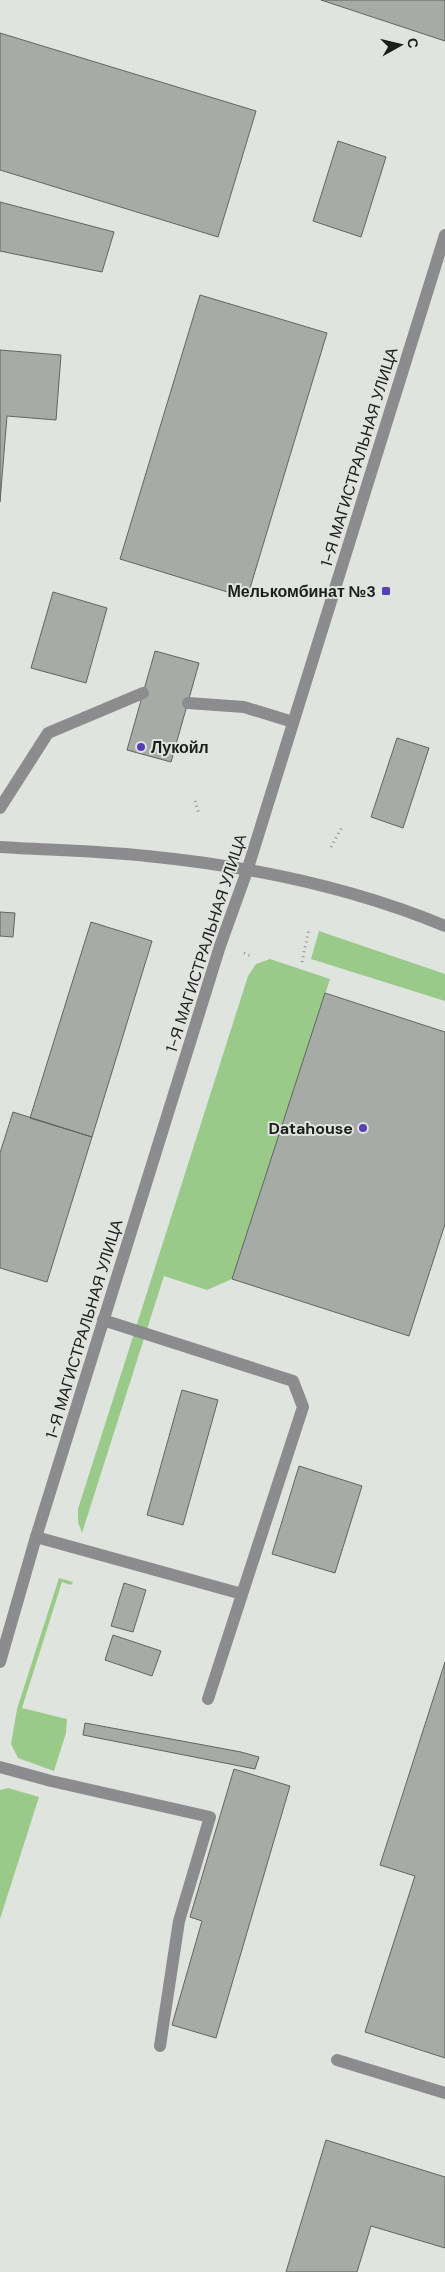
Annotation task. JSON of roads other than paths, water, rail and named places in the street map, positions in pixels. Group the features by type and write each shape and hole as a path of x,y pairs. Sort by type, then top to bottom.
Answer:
{"street":[{"name":"1-Я МАГИСТРАЛЬНАЯ УЛИЦА","path":"0,1662 36,1537 220,946 247,871 445,235"},
{"path":"0,808 48,733 143,693"},
{"path":"188,703 244,707 293,722"},
{"path":"0,847 147,856 247,871 342,890 413,913 445,926"},
{"path":"104,1320 294,1381 303,1407 208,1699"},
{"path":"36,1537 242,1594"},
{"path":"0,1767 51,1781 210,1818 178,1921 160,2046"},
{"path":"337,2060 445,2093"}],"place":[{"name":"Мелькомбинат №3","path":"386,591"},
{"name":"Лукойл","path":"141,747"},
{"name":"Datahouse","path":"363,1128"}]}
